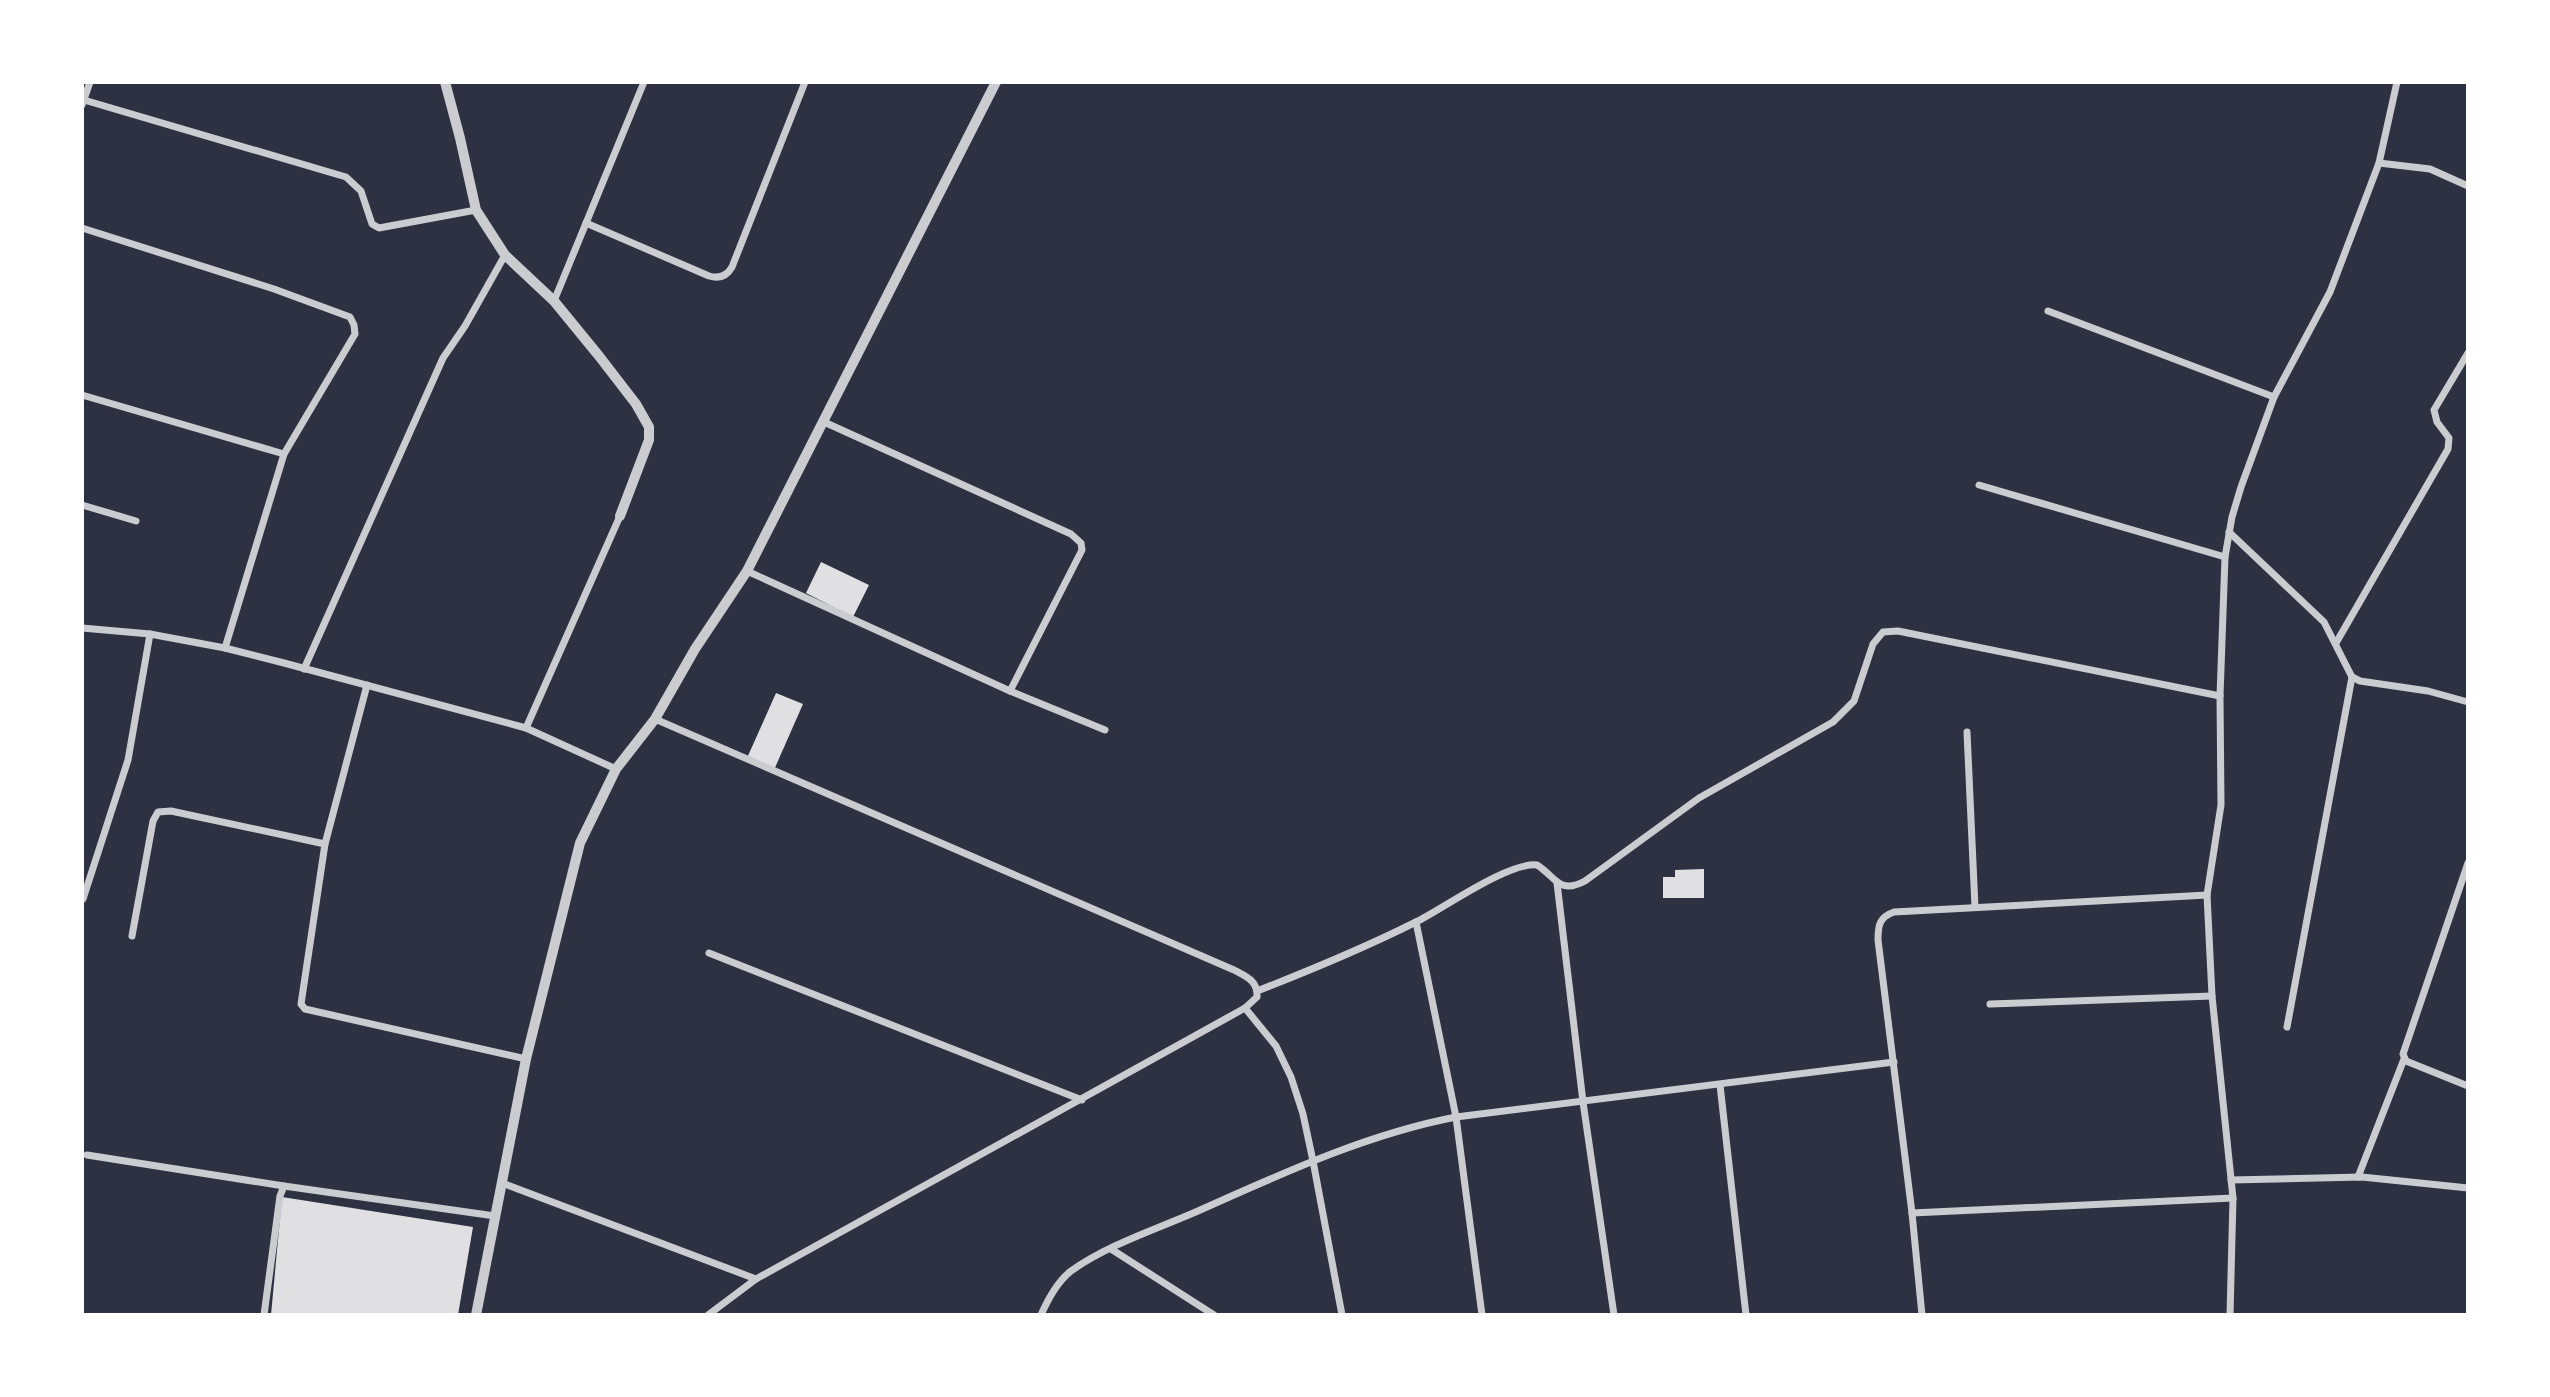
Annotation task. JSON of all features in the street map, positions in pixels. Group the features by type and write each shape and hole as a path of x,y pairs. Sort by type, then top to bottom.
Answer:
{"street":[{"path":"90,82 83,103 346,177 361,191 372,224 379,228 476,210"},
{"path":"445,82 476,210 505,255 554,301 636,404 649,426 649,440 620,516 526,727"},
{"path":"554,301 644,82"},
{"path":"586,223 709,275 726,275 732,267 805,82"},
{"path":"476,1315 526,1059 580,843 615,769 655,719 695,649 747,571 996,82"},
{"path":"2230,1315 2233,1198 2212,996 2207,895 2221,806 2220,696 2225,557 2241,486 2274,397 2330,292 2379,163 2397,82"},
{"path":"2379,163 2430,169 2468,186"},
{"path":"82,228 274,289 349,317 354,325 355,334 284,454 225,648"},
{"path":"304,668 443,358 505,255"},
{"path":"2048,311 2274,397"},
{"path":"2336,643 2448,449 2449,438 2437,422 2434,410 2468,352"},
{"path":"82,395 284,454"},
{"path":"824,422 1071,534 1081,543 1082,550 1010,691"},
{"path":"1979,485 2225,557"},
{"path":"82,505 136,521"},
{"path":"2229,532 2324,622 2351,677 2287,1027"},
{"path":"747,571 1010,691 1105,730"},
{"path":"82,628 150,634 225,648 304,668 526,727 615,769"},
{"path":"1257,991 1332,961 1416,922 1517,867 1537,865 1557,883 1571,887 1585,881 1699,798 1833,722 1854,701 1873,645 1883,632 1898,631 2220,696"},
{"path":"83,899 128,760 150,634"},
{"path":"2351,677 2360,681 2428,691 2468,702"},
{"path":"367,685 326,844 300,996 303,1007 526,1059"},
{"path":"655,719 1234,970 1252,980 1257,991 1257,997 1245,1008 756,1279 708,1315"},
{"path":"1966,732 1976,907"},
{"path":"132,936 153,821 158,812 171,811 326,844"},
{"path":"2358,1177 2404,1059 2406,1043 2468,863"},
{"path":"1557,883 1583,1102 1614,1315"},
{"path":"1922,1315 1878,940 1880,921 1894,912 2207,895"},
{"path":"1416,922 1456,1118 1482,1315"},
{"path":"709,953 1082,1100"},
{"path":"1990,1004 2212,996"},
{"path":"1245,1008 1276,1046 1291,1077 1313,1161 1342,1315"},
{"path":"2404,1059 2468,1086"},
{"path":"1041,1315 1055,1289 1068,1273 1111,1249 1313,1161 1405,1129 1456,1118 1894,1062"},
{"path":"1720,1085 1746,1315"},
{"path":"87,1155 495,1216"},
{"path":"2231,1180 2358,1177 2468,1188"},
{"path":"502,1183 756,1279"},
{"path":"264,1315 280,1196 284,1186"},
{"path":"1912,1213 2233,1198"},
{"path":"1111,1249 1214,1315"}],"building":[{"path":"821,562 869,585 853,617 806,593"},
{"path":"776,693 803,704 774,770 747,758"},
{"path":"1704,869 1704,898 1663,898 1663,877 1675,877 1675,870"},
{"path":"282,1197 473,1227 458,1315 271,1315"}]}
